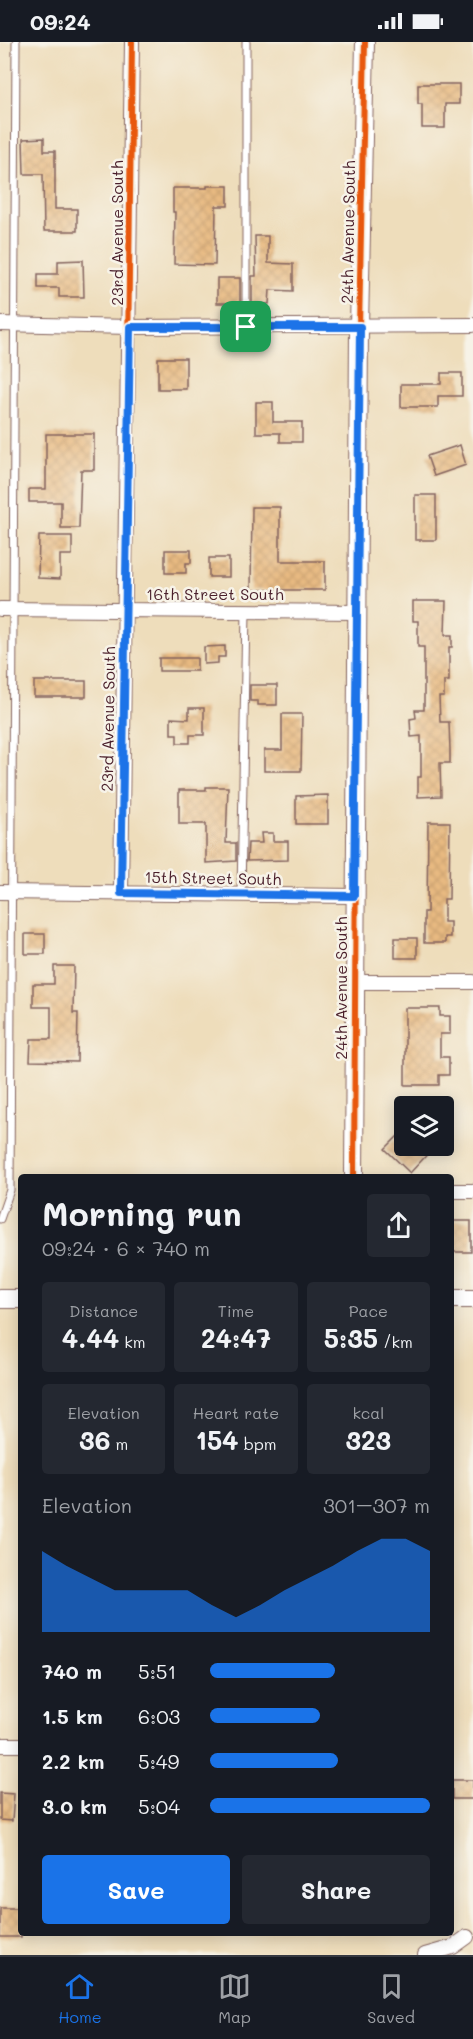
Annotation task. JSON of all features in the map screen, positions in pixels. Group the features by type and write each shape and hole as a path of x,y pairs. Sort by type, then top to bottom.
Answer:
{"street":[{"name":"23rd Avenue South","path":"121,893 132,42"},
{"name":"24th Avenue South","path":"354,1174 354,896 364,42"},
{"path":"0,324 130,327 473,325"},
{"name":"16th Street South","path":"7,609 357,612"},
{"name":"15th Street South","path":"5,892 354,896"},
{"path":"355,982 473,982"},
{"path":"454,1191 473,1191"},
{"path":"0,1299 18,1299"},
{"path":"454,1299 473,1299"},
{"path":"0,1745 18,1745"},
{"path":"425,1955 453,1947 467,1937"}],"lane":[{"path":"0,1219 10,1190 5,892 7,609 15,324 16,42"},
{"path":"246,42 246,327"},
{"path":"241,895 246,611"}],"building":[{"path":"418,84 459,84 459,104 445,104 445,128 422,128 422,104 418,104"},
{"path":"44,138 44,151 55,151 55,209 77,209 77,231 44,231 43,174 24,174 23,139"},
{"path":"207,186 228,186 228,206 216,206 215,265 174,264 173,188 207,188"},
{"path":"255,236 268,236 268,263 293,264 293,291 270,290 269,304 252,303 252,276 256,276"},
{"path":"83,260 84,297 59,297 59,288 38,288 38,274 58,274 58,261"},
{"path":"217,278 240,278 240,303 217,303"},
{"path":"158,358 186,358 186,389 158,389"},
{"path":"441,373 462,373 462,396 438,396 438,407 401,407 401,384 441,384"},
{"path":"256,402 273,402 273,422 302,422 302,442 280,442 280,433 256,433"},
{"path":"46,434 94,434 94,470 81,470 79,528 61,528 61,502 29,502 29,489 46,489"},
{"path":"460,445 466,465 434,476 427,456"},
{"path":"415,495 436,495 436,540 415,540"},
{"path":"252,507 280,507 280,561 325,561 325,590 251,590"},
{"path":"39,536 72,536 72,555 60,555 60,579 38,578"},
{"path":"165,550 191,550 191,563 186,563 186,573 165,573"},
{"path":"209,558 229,558 229,577 209,577"},
{"path":"413,601 446,601 445,635 452,635 452,647 449,647 449,681 444,681 444,697 439,697 440,722 449,722 450,750 450,763 440,763 441,796 418,797 418,777 421,777 421,736 411,737 410,719 416,718 415,710 424,710 424,647 418,647 418,621 413,621"},
{"path":"225,646 225,657 218,657 218,663 204,664 204,647"},
{"path":"159,658 197,658 197,671 159,671"},
{"path":"34,681 86,681 86,697 34,697"},
{"path":"250,685 277,685 277,705 258,705 258,701 250,701"},
{"path":"189,708 204,708 204,735 190,735 190,743 177,743 177,734 171,734 171,718 189,719"},
{"path":"282,714 302,714 301,771 264,771 264,750 282,750"},
{"path":"206,787 228,787 226,843 236,843 236,861 206,863 206,824 179,824 179,790 206,790"},
{"path":"328,795 328,824 296,824 296,796"},
{"path":"428,822 450,822 449,899 444,899 444,922 450,922 450,937 445,937 445,943 424,943 424,912 427,912"},
{"path":"261,833 273,833 273,841 288,841 288,860 247,861 248,843 262,843"},
{"path":"25,934 45,934 45,954 25,954"},
{"path":"395,938 417,938 417,958 395,958"},
{"path":"54,966 74,966 73,1013 78,1013 77,1062 30,1061 31,1039 51,1039 51,1007 33,1007 33,984 54,984"},
{"path":"405,1008 440,1008 440,1016 450,1016 450,1034 440,1034 440,1057 449,1057 449,1075 439,1075 439,1085 405,1085"},
{"path":"394,1140 394,1156 426,1156 410,1173 385,1149"},
{"path":"454,1221 471,1221 471,1252 454,1252"},
{"path":"454,1780 473,1780 473,1799 454,1799"},
{"path":"0,1793 14,1794 12,1821 0,1820"},
{"path":"0,1908 18,1908 18,1936 21,1937 0,1937"}],"cycle path":[{"path":"121,893 132,42"},
{"path":"354,1174 359,327 365,42"}],"route":[{"path":"130,327 246,327 360,327 354,896 121,893 130,327"}]}
